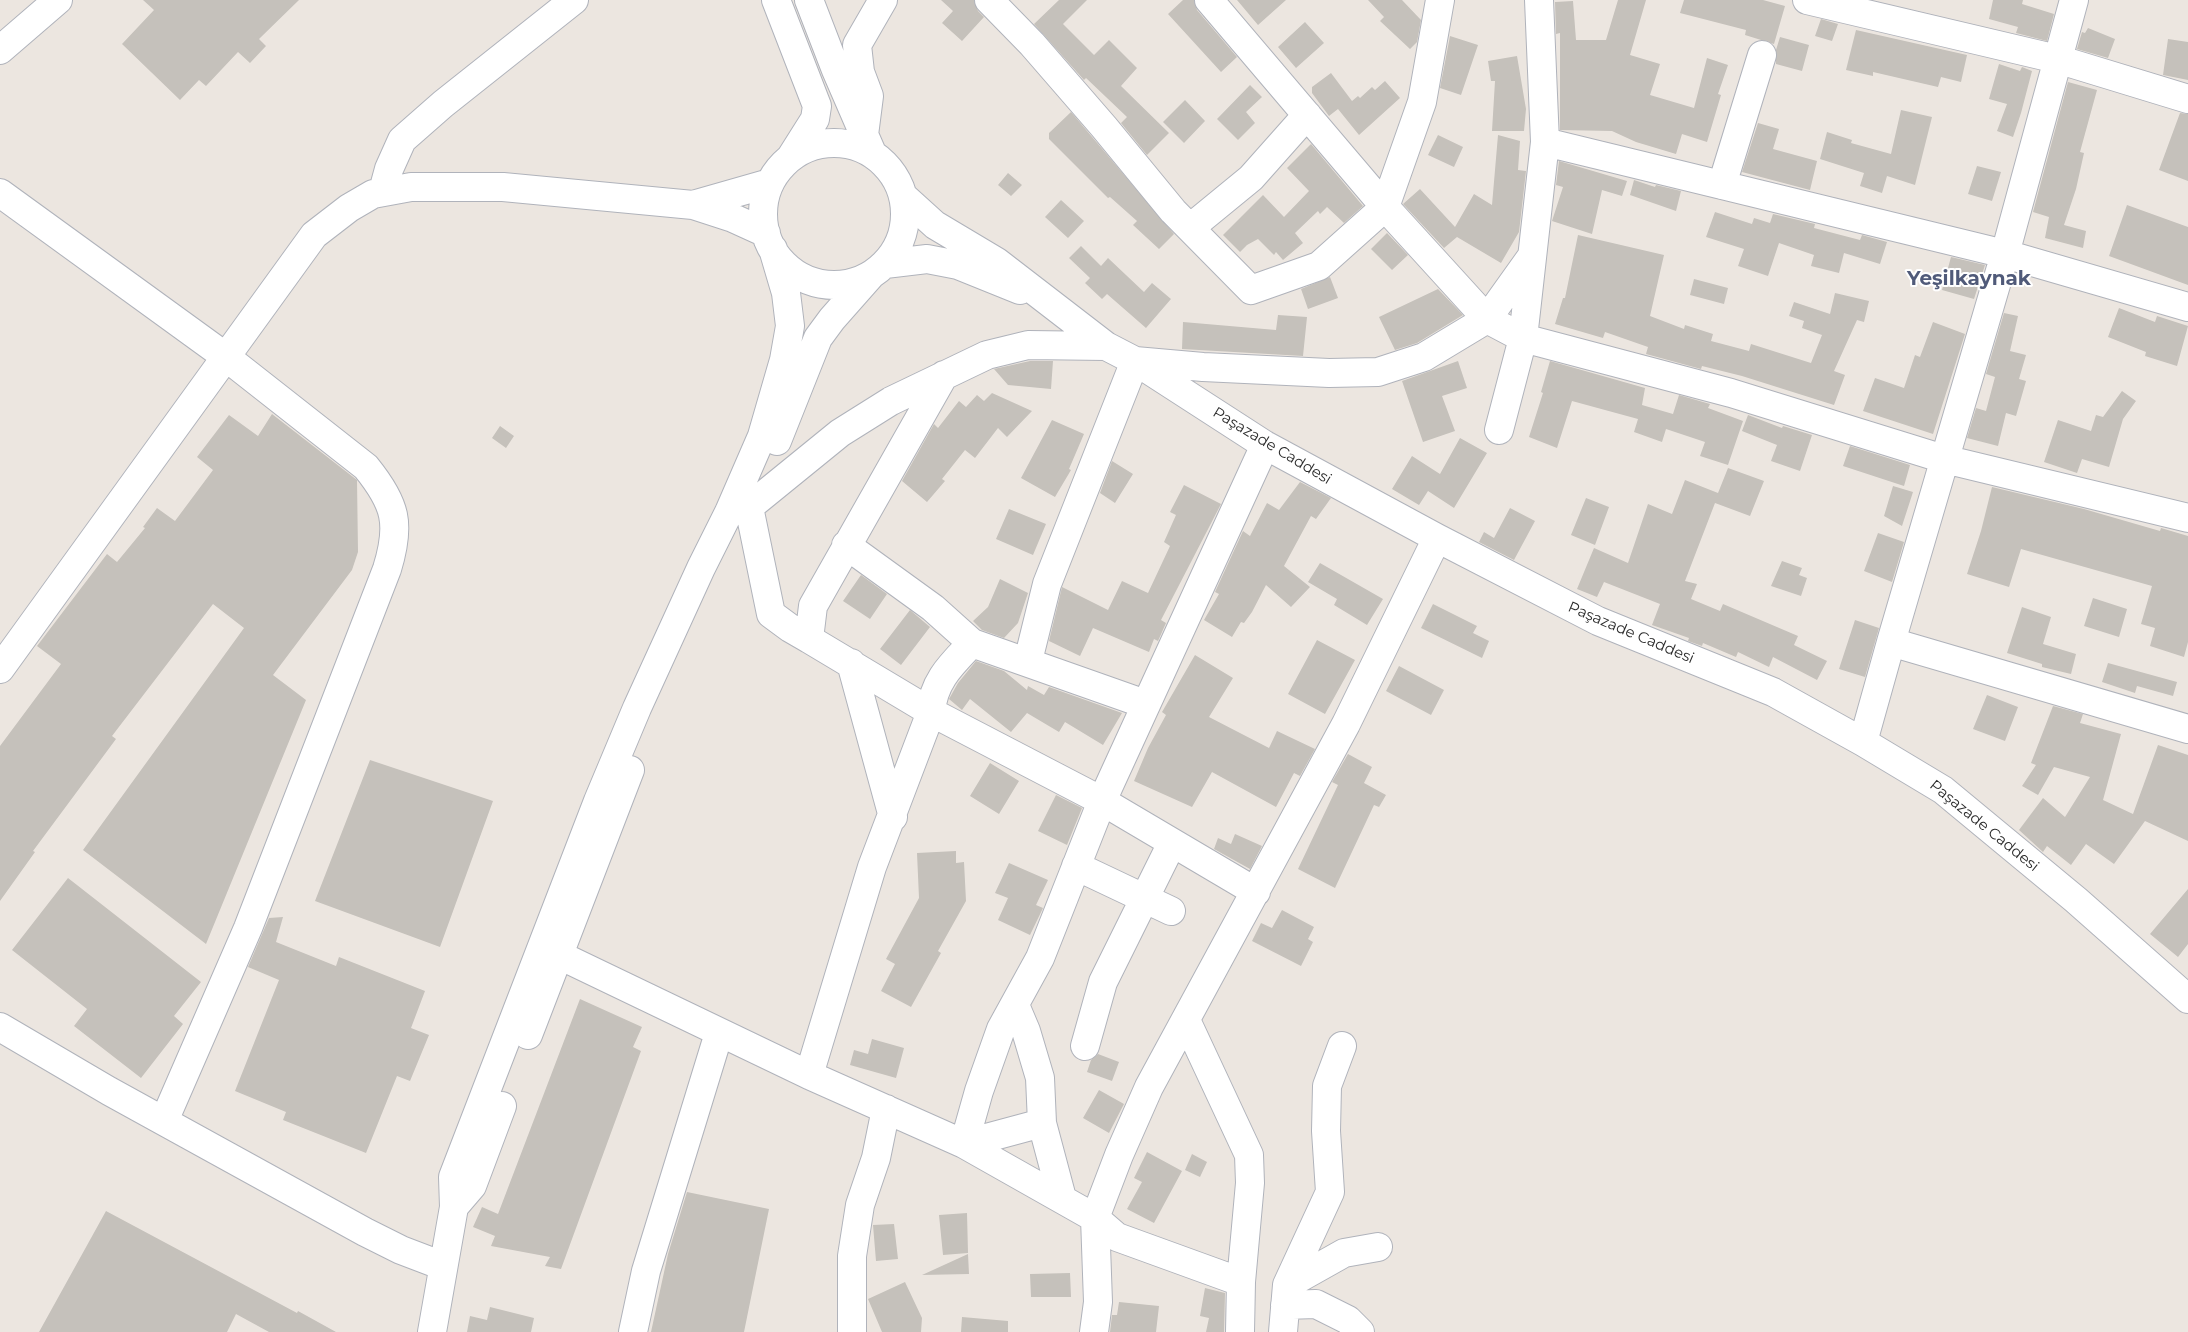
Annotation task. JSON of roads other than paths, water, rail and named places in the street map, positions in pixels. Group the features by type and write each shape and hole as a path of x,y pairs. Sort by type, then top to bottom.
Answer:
{"street":[{"path":"0,50 58,0"},
{"path":"383,191 389,170 402,140 443,104 574,0"},
{"path":"776,0 817,106 815,119 792,157"},
{"path":"454,1207 472,1186 558,956 648,725 731,542 749,508 818,338 832,319 896,250 903,233 906,214 903,196 896,179 868,144 836,70 809,0"},
{"path":"868,144 869,96 860,72 857,45 883,0"},
{"path":"989,0 1032,44 1190,228 1251,290 1318,266 1385,207 1422,102 1434,3"},
{"path":"1209,0 1385,207 1487,319 1523,338 1731,393 1944,459 2188,518"},
{"path":"1499,430 1523,338 1545,142 1539,0"},
{"path":"1807,0 2057,59 2188,99"},
{"path":"1864,742 1891,642 2005,254 2074,0"},
{"path":"1722,185 1762,55"},
{"path":"1190,228 1251,178 1307,116"},
{"path":"1545,142 2005,254 2188,306"},
{"path":"432,1332 454,1207 453,1177 594,810 637,708 701,568 729,512 762,436 784,360 790,326 786,293 763,216 765,199 770,183 779,169 792,157 806,149 822,144 840,143 856,146 868,144"},
{"path":"693,205 770,183"},
{"path":"0,669 314,235 349,208 373,194 411,187 503,187 693,205 733,218 769,241 784,264 798,275 816,282 834,285 852,283 877,270 927,259 958,265 1049,300"},
{"path":"0,193 226,357 366,467 380,484 390,502 396,524 392,552 387,569 252,918 164,1121"},
{"name":"Paşazade Caddesi","path":"903,196 935,225 997,262 1049,300 1106,346 1135,360 1265,445 1437,538 1598,621 1773,692 1864,742 1943,790 2076,900 2188,999"},
{"path":"1028,661 1047,584 1135,360 1203,367 1329,373 1378,372 1424,357 1487,319 1532,256"},
{"path":"749,508 840,433 890,401 988,355 1028,345 1106,346"},
{"path":"809,639 813,606 944,375"},
{"path":"964,1144 979,1091 1002,1029 1040,958 1102,800 1265,445"},
{"path":"749,508 771,614 790,628 932,712 1102,800 1256,892"},
{"path":"1094,1332 1098,1302 1094,1218 1149,1087 1346,724 1437,538"},
{"path":"846,545 933,608 972,643 1028,661 1146,704"},
{"path":"1891,642 2188,729"},
{"path":"809,1075 872,867 893,817 932,712 932,696 946,671 972,643"},
{"path":"851,663 893,817"},
{"path":"1085,1046 1103,982 1172,843"},
{"path":"1076,866 1171,911"},
{"path":"558,956 718,1033 964,1144 1062,1198 1094,1218 1117,1236 1241,1282"},
{"path":"1015,1004 1026,1031 1040,1078 1042,1124 1062,1198"},
{"path":"1186,1020 1249,1155 1250,1183 1241,1282 1240,1332"},
{"path":"0,1026 164,1121 365,1232 401,1250 443,1266"},
{"path":"633,1332 646,1271 718,1033"},
{"path":"1283,1332 1286,1295 1330,1192 1326,1131 1327,1086 1342,1046"},
{"path":"852,1332 852,1256 854,1239 860,1205 876,1158 886,1109"},
{"path":"964,1144 1042,1124"},
{"path":"1286,1295 1344,1253 1378,1247"},
{"path":"1286,1295 1316,1304 1348,1320 1360,1332"}],"district":[{"name":"Yeşilkaynak","path":"1969,279"}]}
